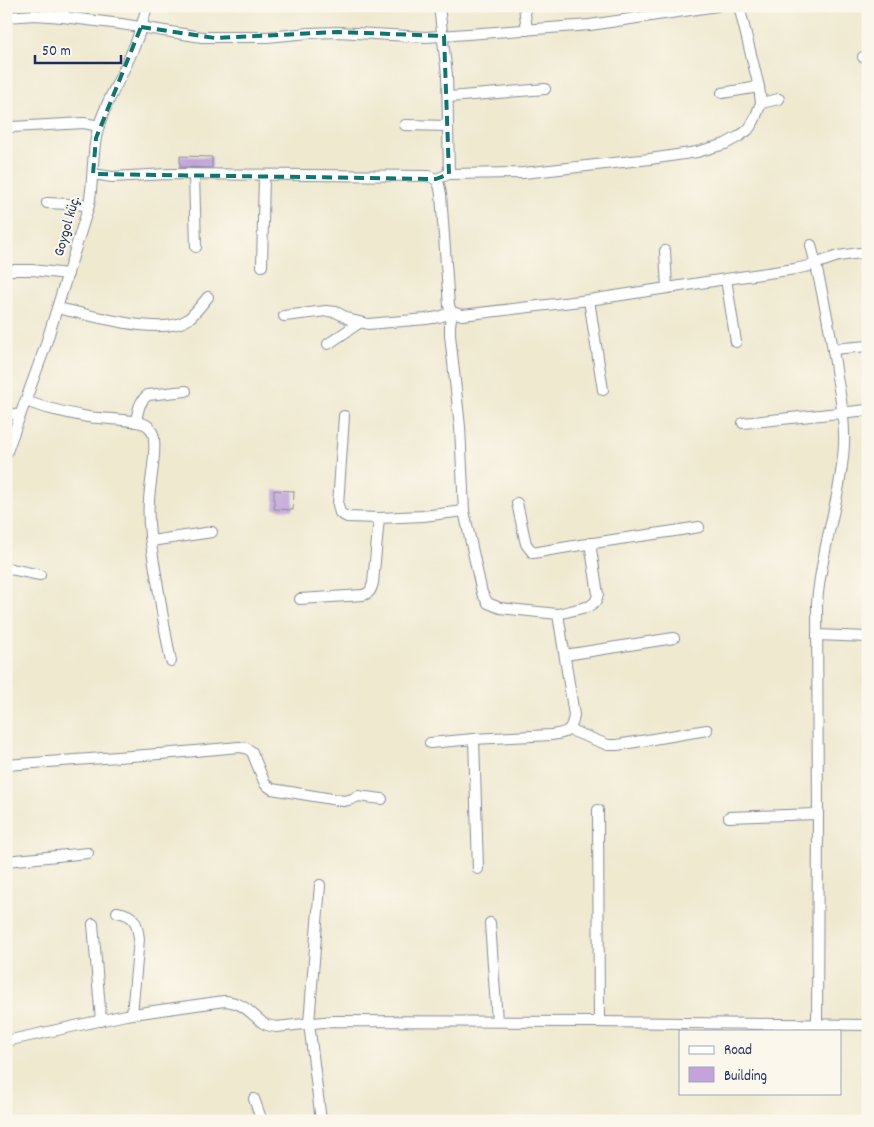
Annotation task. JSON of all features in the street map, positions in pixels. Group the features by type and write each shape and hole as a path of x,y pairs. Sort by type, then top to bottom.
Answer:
{"street":[{"path":"63,17 64,6"},
{"name":"Goygol küç.","path":"6,454 44,350 89,205 92,191 94,147 99,126 132,52 147,6"},
{"path":"439,6 444,36 448,97 449,174"},
{"path":"524,6 527,30"},
{"path":"6,18 35,15 63,17 215,38 267,37 338,32 411,37 590,25 717,6"},
{"path":"436,179 449,174 522,173 650,160 697,152 725,144 738,137 748,130 754,121 761,103 759,87 739,6"},
{"path":"722,93 759,87"},
{"path":"448,97 545,89"},
{"path":"761,103 779,99"},
{"path":"12,127 84,123 99,126"},
{"path":"405,125 448,126"},
{"path":"93,174 112,177 168,174 429,176 436,179 440,184 448,297 452,312 450,335 460,427 464,511 482,593 488,603 500,608 558,614 590,606 596,601 598,594 590,543"},
{"path":"194,175 196,247"},
{"path":"262,266 264,175"},
{"path":"47,203 89,205"},
{"path":"809,1026 818,814 818,588 844,446 843,412 833,349 812,245"},
{"path":"665,251 667,288"},
{"path":"284,316 326,311 336,312 359,323 368,324 426,319 452,312 456,314 471,314 589,300 801,268 838,256 868,252"},
{"path":"6,270 32,270 68,274"},
{"path":"726,279 736,342"},
{"path":"57,308 132,324 148,326 175,325 192,316 208,297"},
{"path":"589,300 603,390"},
{"path":"328,344 359,323"},
{"path":"833,349 868,346"},
{"path":"136,422 140,402 148,395 186,391"},
{"path":"26,401 41,407 89,417 144,424 149,427 153,434 154,450 148,501 150,541 171,661"},
{"path":"743,423 868,410"},
{"path":"6,412 20,416"},
{"path":"344,416 338,505 340,513 346,517 379,518 422,516 464,511"},
{"path":"517,504 526,544 533,553 699,527"},
{"path":"300,599 368,594 373,583 379,518"},
{"path":"150,541 212,532"},
{"path":"6,568 40,575"},
{"path":"430,743 551,736 570,730 574,715 558,614"},
{"path":"817,635 868,637"},
{"path":"565,656 674,638"},
{"path":"570,730 608,745 707,730"},
{"path":"474,739 478,869"},
{"path":"6,765 239,747 246,748 252,752 266,784 272,789 344,801 358,796 382,799"},
{"path":"598,810 599,1022"},
{"path":"730,817 818,814"},
{"path":"6,861 88,852"},
{"path":"320,885 309,1023 321,1121"},
{"path":"117,912 127,914 133,918 138,929 139,939 132,1014"},
{"path":"93,924 101,1020"},
{"path":"490,924 497,1022"},
{"path":"6,1041 132,1014 224,1001 242,1005 263,1023 276,1027 333,1021 868,1025"},
{"path":"254,1099 262,1121"}],"highlighted area":[{"path":"141,27 215,38 338,32 444,36 449,174 436,179 93,174 96,138"}],"building":[{"path":"180,156 212,157 212,168 180,167"},
{"path":"274,490 294,491 293,510 274,509"}]}
